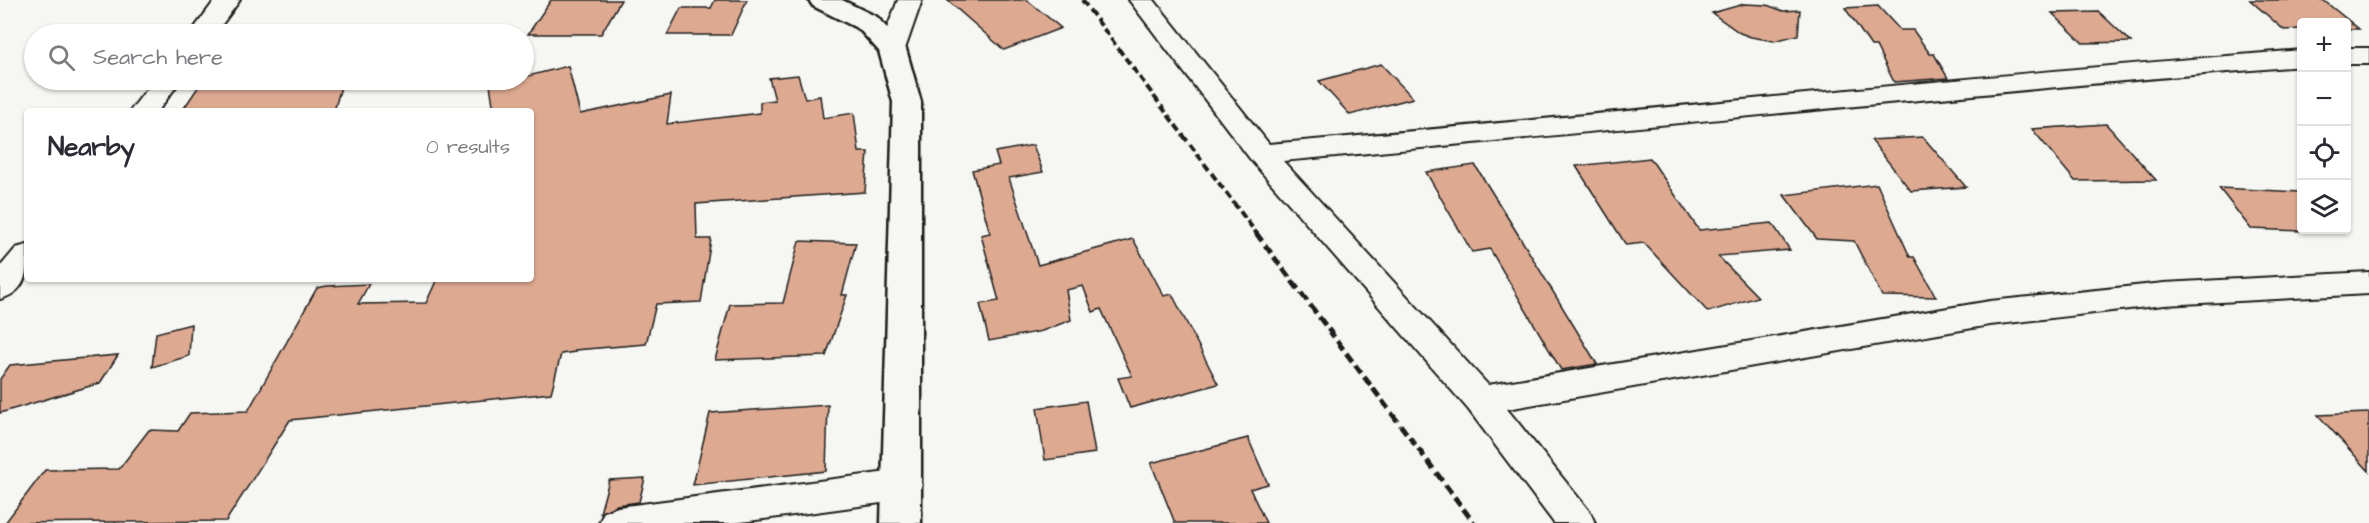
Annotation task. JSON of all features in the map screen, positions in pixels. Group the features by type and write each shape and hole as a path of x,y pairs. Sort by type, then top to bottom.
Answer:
{"street":[{"path":"210,24 228,0"},
{"path":"822,0 868,23 892,49 907,102 901,523"},
{"path":"892,49 910,0"},
{"path":"1141,0 1261,154 1480,400 1576,523"},
{"path":"2351,57 2369,56"},
{"path":"1261,154 1603,123 2026,80 2297,58"},
{"path":"146,108 160,90"},
{"path":"0,288 24,260"},
{"path":"1480,400 1990,313 2164,294 2369,283"},
{"path":"618,523 903,485"}],"building":[{"path":"551,0 621,0 601,34 534,34 534,25"},
{"path":"715,0 747,0 731,35 667,35 681,8 711,8"},
{"path":"947,0 1027,0 1061,28 1004,50"},
{"path":"2250,0 2323,0 2345,18 2297,18 2297,29 2284,30"},
{"path":"1744,4 1767,5 1783,11 1800,10 1798,35 1774,41 1751,37 1740,33 1712,13"},
{"path":"1878,6 1900,30 1913,30 1930,54 1934,54 1948,78 1894,82 1876,46 1871,46 1845,8"},
{"path":"2099,12 2131,42 2083,43 2052,13"},
{"path":"2351,23 2359,29 2351,29"},
{"path":"1381,64 1413,98 1350,115 1319,81"},
{"path":"568,66 580,114 671,95 667,124 760,113 760,102 775,100 769,78 798,75 805,99 820,96 823,118 854,113 859,152 868,152 865,192 696,204 697,239 711,239 701,302 656,304 646,344 575,350 575,352 561,354 551,393 290,420 226,521 5,523 45,470 119,469 149,430 178,431 190,413 248,411 317,288 369,284 358,304 426,303 436,282 534,282 534,108 494,108 491,90 534,90 534,74"},
{"path":"196,90 340,90 335,108 184,108"},
{"path":"2106,124 2156,180 2075,181 2032,129"},
{"path":"1923,137 1966,187 1911,191 1871,140"},
{"path":"1033,145 1043,172 1009,178 1038,265 1133,239 1164,296 1172,294 1218,384 1130,408 1118,378 1132,376 1101,309 1093,312 1083,286 1066,290 1071,320 1042,331 989,341 980,304 999,301 981,235 990,233 972,170 999,165 995,152"},
{"path":"1650,158 1699,230 1772,223 1790,250 1718,256 1758,297 1708,312 1644,243 1626,245 1576,166"},
{"path":"1475,165 1597,364 1561,370 1490,249 1472,252 1426,172"},
{"path":"1877,184 1910,257 1914,257 1936,297 1882,296 1854,241 1817,239 1784,195"},
{"path":"2219,188 2297,192 2297,231 2251,229"},
{"path":"799,241 856,243 842,295 847,295 826,356 715,360 730,304 783,303"},
{"path":"191,324 189,356 152,367 156,333"},
{"path":"118,355 100,383 0,413 0,379 10,365"},
{"path":"1086,401 1095,453 1045,460 1037,408"},
{"path":"828,405 826,471 693,485 710,413"},
{"path":"2369,413 2369,471 2318,415"},
{"path":"1248,438 1268,484 1250,489 1266,523 1175,523 1151,463"},
{"path":"645,478 639,502 617,505 600,513 609,480"}],"railway":[{"path":"1082,0 1257,234"},
{"path":"1256,233 1474,523"}]}
